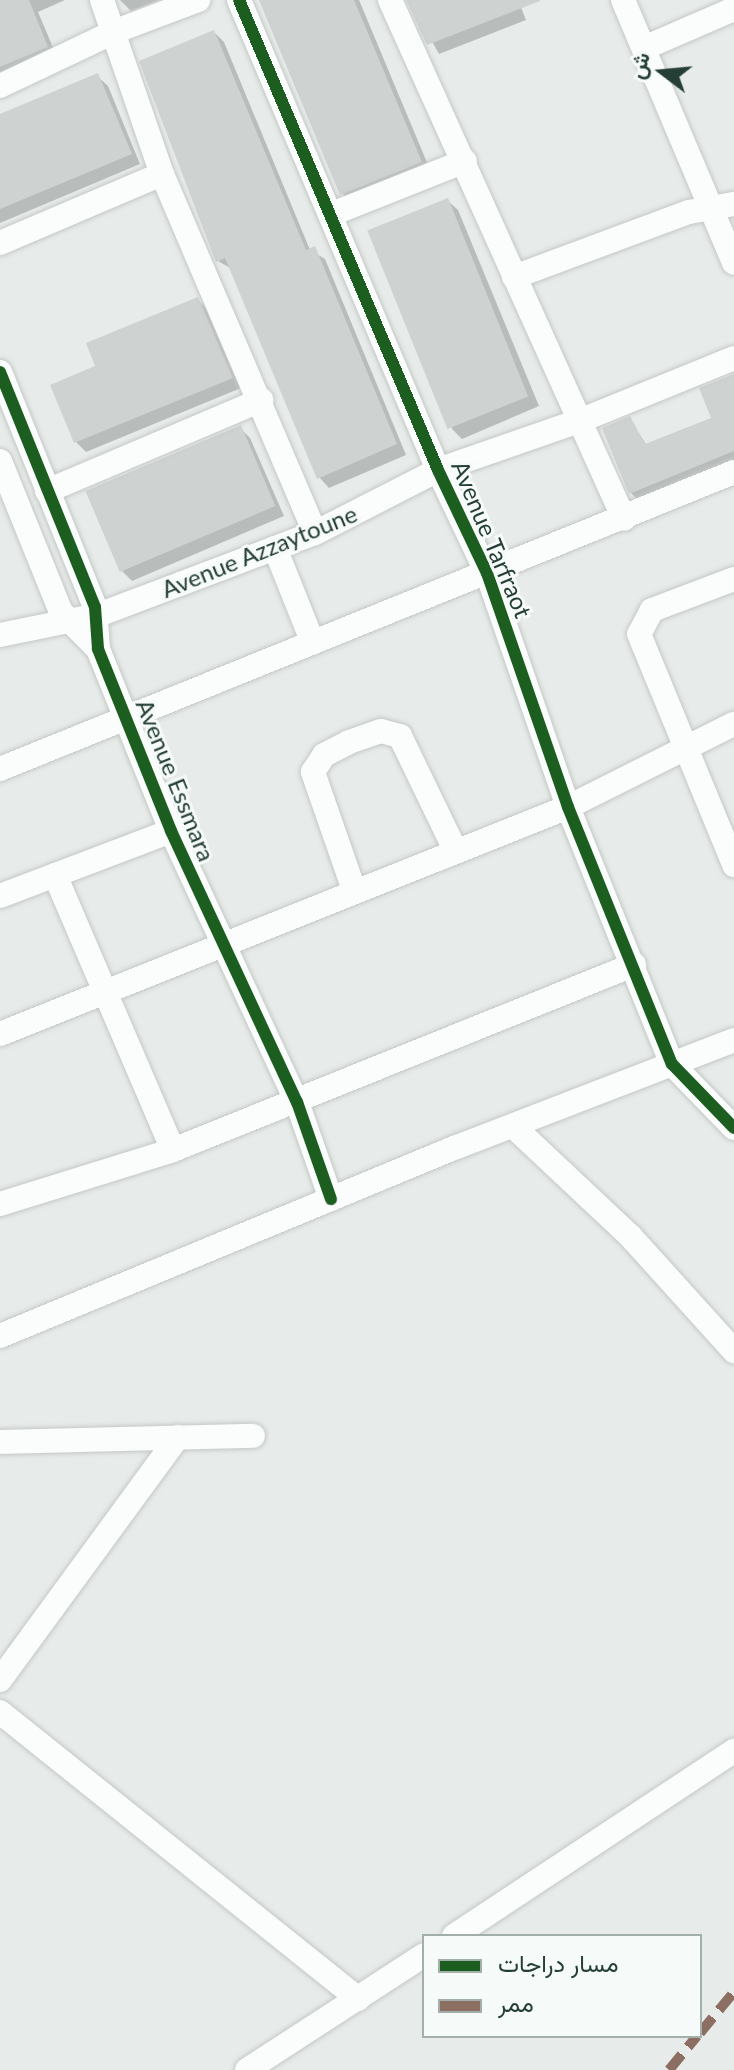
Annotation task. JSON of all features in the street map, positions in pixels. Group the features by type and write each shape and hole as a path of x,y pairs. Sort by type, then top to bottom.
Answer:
{"street":[{"path":"102,0 116,31 162,174 261,400 315,533"},
{"path":"0,86 116,31 198,0"},
{"name":"Avenue Tarfraot","path":"239,0 438,470 487,573 568,807 672,1064 734,1128"},
{"path":"390,0 624,519"},
{"path":"623,0 724,206 734,263"},
{"path":"644,48 734,9"},
{"path":"332,214 465,161"},
{"path":"0,243 162,174"},
{"path":"514,277 724,206"},
{"name":"Avenue Azzaytoune","path":"0,635 98,615 315,533 438,470 579,421 734,358"},
{"name":"Avenue Essmara","path":"1,377 98,615 98,649 171,831 297,1102 331,1199"},
{"path":"47,491 261,400"},
{"name":"Avenue Essmara","path":"0,461 67,622 98,649"},
{"path":"0,769 128,720 734,472"},
{"path":"275,548 313,643"},
{"path":"734,579 652,610 641,625 642,644 734,865"},
{"path":"0,1034 223,942 568,807 684,746 734,724"},
{"path":"354,890 313,777 324,755 349,742 381,731 400,736 455,850"},
{"path":"0,896 171,831"},
{"path":"55,875 173,1150"},
{"path":"0,1204 173,1150 634,965"},
{"path":"0,1336 331,1199 734,1040"},
{"path":"515,1128 631,1237 730,1338"},
{"path":"0,1442 253,1436"},
{"path":"0,1680 178,1437"},
{"path":"0,1712 358,1999"},
{"path":"457,1934 734,1751"},
{"path":"247,2070 422,1956"}],"building":[{"path":"0,0 29,0 48,47 0,67"},
{"path":"259,0 354,0 422,162 340,195"},
{"path":"406,0 540,0 540,1 427,45"},
{"path":"214,30 306,250 315,246 397,444 317,479 225,258 216,262 139,61"},
{"path":"98,73 132,154 0,209 0,114"},
{"path":"448,198 528,396 448,429 367,231"},
{"path":"198,297 233,378 74,443 50,385 95,366 86,343"},
{"path":"734,374 734,451 629,494 602,428 630,416 645,444 711,418 699,388"},
{"path":"241,425 275,506 120,572 85,491"}],"marked path":[{"path":"702,2031 734,1992"},
{"path":"669,2070 695,2038"}],"cycle path":[{"path":"239,0 438,470 487,573 568,807 672,1064 734,1128"},
{"path":"0,372 95,607 98,649 171,831 297,1102 331,1199"}]}
